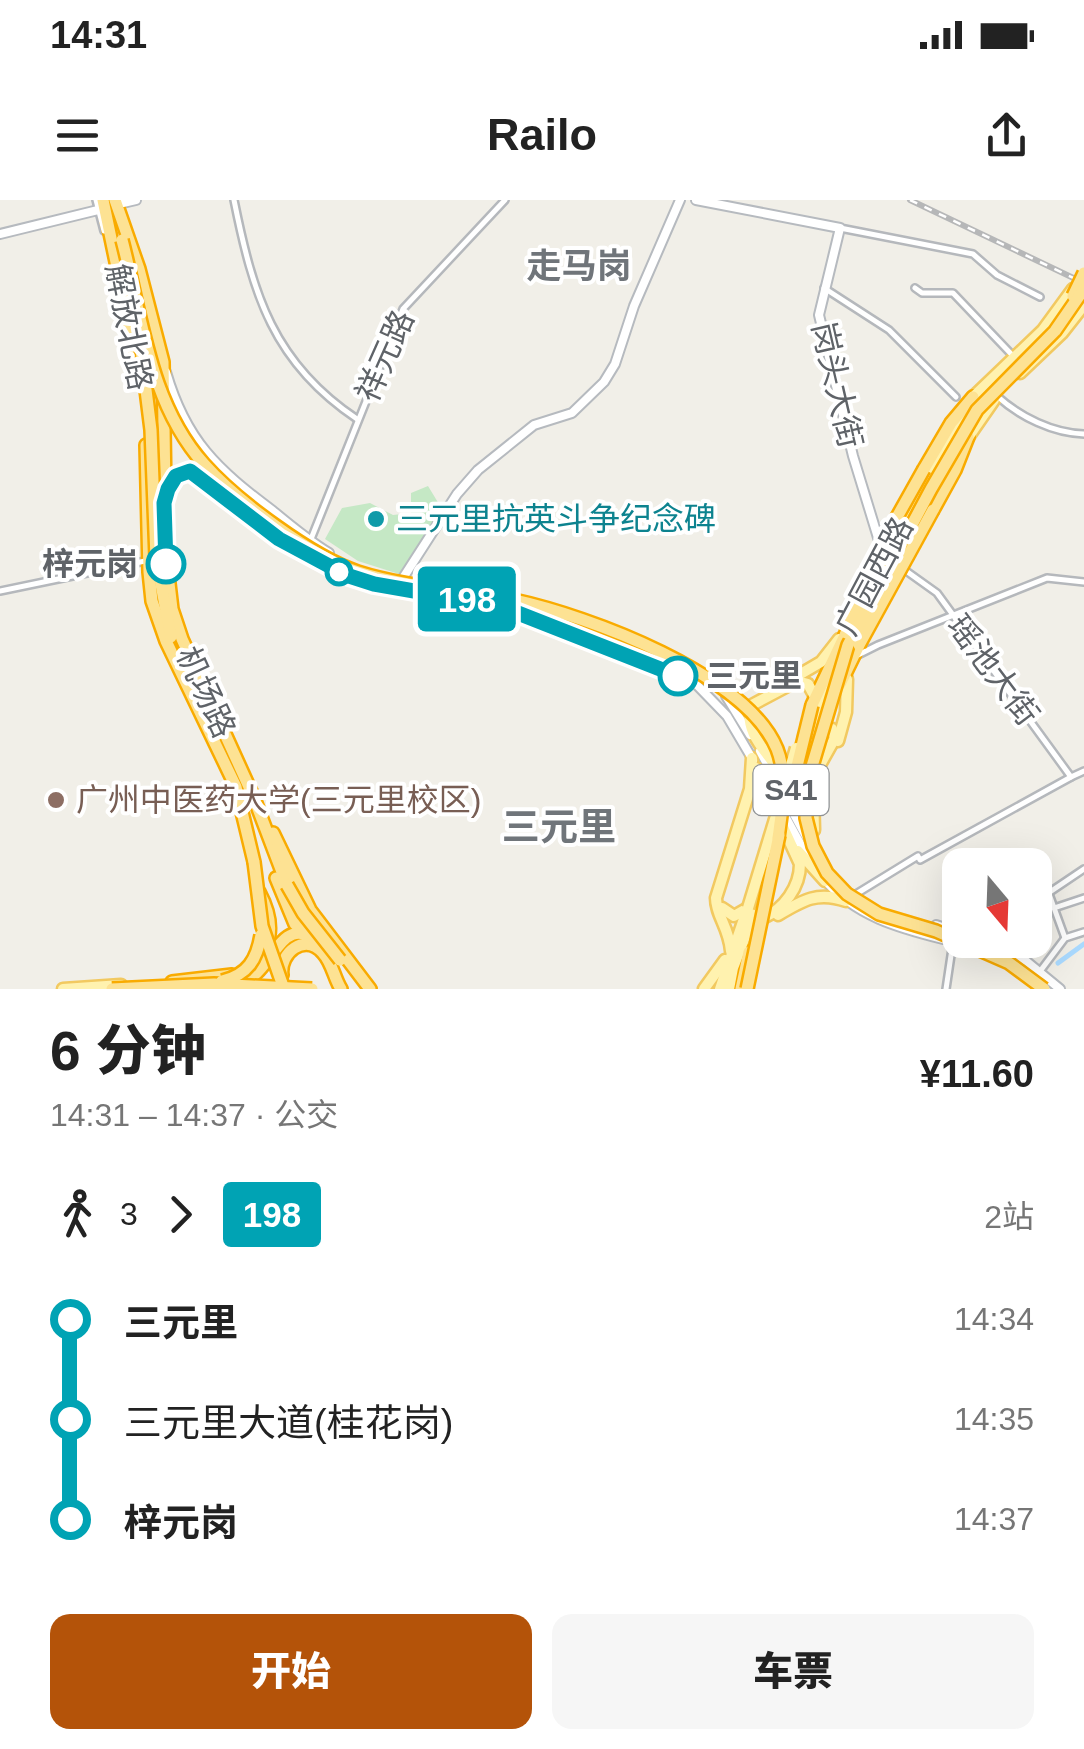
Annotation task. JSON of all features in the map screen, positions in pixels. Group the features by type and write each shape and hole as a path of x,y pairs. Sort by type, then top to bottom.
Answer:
{"highway":[{"path":"109,204 122,240 156,379 166,406 201,462 238,496 312,549 350,569 513,600 575,618 689,666 712,680 765,729 780,759 783,790 778,838"},
{"name":"解放北路","path":"109,204 134,256 163,362"},
{"name":"解放北路","path":"109,204 135,326 146,456"},
{"path":"122,240 149,407 152,559 183,673"},
{"path":"843,636 965,416 985,390 1059,316 1083,269"},
{"path":"942,933 886,917 864,907 838,886 819,858 808,829 806,790 852,636 962,431 987,398 1061,324 1079,288"},
{"path":"138,372 150,374 163,362"},
{"name":"机场路","path":"163,362 164,503 170,600 178,631 198,674 220,702 235,741 238,763 287,885 360,989"},
{"path":"815,694 879,550 951,423 973,397"},
{"path":"830,706 859,644 959,462 968,437"},
{"path":"146,456 157,450 163,456"},
{"name":"机场路","path":"146,456 152,601 211,741 236,787 254,862 262,926 285,989"},
{"path":"500,606 566,621 684,669 746,709"},
{"path":"170,650 175,674 211,741 236,804 248,865 264,901 271,939 261,958 241,972 222,978 172,982"},
{"name":"S41","path":"743,989 758,914 815,694"},
{"path":"236,787 254,818 295,924 305,929 317,919"},
{"path":"254,798 317,919 370,989"},
{"path":"223,985 252,963 262,926"},
{"path":"936,931 1014,966 1045,989"},
{"path":"172,982 223,985 257,973 281,940 293,934 310,936 340,960"},
{"path":"285,989 281,966 288,952 300,945 310,945 324,953 341,989"},
{"path":"1013,958 1056,989"},
{"path":"112,988 238,984 312,989"}],"main road":[{"path":"0,234 136,200"},
{"path":"403,578 457,494 478,470 528,428 577,410 604,382 680,200"},
{"path":"696,200 840,228"},
{"name":"岗头大街","path":"840,228 819,308 820,324 853,456 882,536"},
{"name":"广园西路","path":"843,636 973,397 1079,288 1083,269"},
{"name":"广园西路","path":"807,729 888,577 900,567 968,437 998,396 1083,308"},
{"path":"1048,324 1057,326 1060,336"},
{"path":"163,362 183,420 208,456 230,479 310,540 352,565 548,605 666,652 738,696 753,697 816,666 843,636"},
{"path":"860,599 882,536 946,421 973,397"},
{"path":"202,478 189,458 198,451 208,456"},
{"path":"164,503 176,476 190,471 272,534 330,568 366,582 500,606 697,685 755,752 802,847 826,881"},
{"path":"227,491 308,554"},
{"path":"882,536 906,516"},
{"path":"807,729 830,709 884,609 900,567"},
{"path":"884,609 888,577"},
{"path":"852,614 864,622"},
{"path":"714,678 797,822 851,898"},
{"path":"820,857 813,827 812,793 841,733 848,702 847,678"},
{"path":"777,816 762,805 748,811 720,898 723,910 734,916 754,906 763,918 776,912 799,880 800,864 777,816 755,752 749,714 752,704 798,681 808,684 815,694"},
{"name":"广园西路","path":"720,989 754,906 815,694"},
{"path":"755,752 776,764 798,806 804,808 812,778 835,738 835,731 829,728 807,729"},
{"path":"743,989 736,952 717,910 716,898 750,790 755,752"},
{"path":"791,843 826,881 880,920 942,934"},
{"path":"743,989 763,925 815,896 851,898"},
{"path":"704,989 736,952"},
{"name":"广园西路","path":"729,989 736,952"},
{"path":"995,958 1032,977 1045,989"},
{"path":"1022,958 1040,970 1056,989"},
{"path":"63,989 172,982"}],"street":[{"path":"234,200 247,264 266,317 305,376 328,400 357,419"},
{"name":"祥元路","path":"310,540 403,308 505,200"},
{"path":"840,228 973,254 996,275 1040,297"},
{"path":"824,288 890,330 956,398"},
{"path":"915,288 922,293 952,293 1014,357"},
{"path":"998,396 1011,409 1050,427 1084,434"},
{"path":"0,591 152,559"},
{"name":"瑶池大街","path":"900,567 932,588 1071,777"},
{"path":"858,656 1047,578 1084,582"},
{"path":"851,898 918,856 920,860 1084,771"},
{"path":"798,806 820,857"},
{"path":"1052,890 1084,869"},
{"path":"1054,908 1084,898"},
{"path":"1052,902 1065,938"},
{"path":"1040,970 1065,938 1084,932"},
{"path":"946,989 955,958"},
{"path":"1023,989 1032,977"}],"green space":[{"path":"428,486 442,509 399,574 358,561 325,539 342,508 370,503 393,515 411,513 411,493"}],"waterway":[{"path":"1058,963 1084,944"}],"railway":[{"path":"910,200 1084,283"}],"bus line":[{"name":"198","path":"166,564 166,495 176,476 190,471 279,539 346,575 374,584 500,606 678,676"}],"place":[{"name":"三元里抗英斗争纪念碑","path":"376,519"},
{"name":"梓元岗","path":"166,564"},
{"name":"三元里","path":"678,676"},
{"name":"广州中医药大学(三元里校区)","path":"56,800"}],"district":[{"name":"走马岗","path":"579,266"},
{"name":"三元里","path":"559,827"}]}
